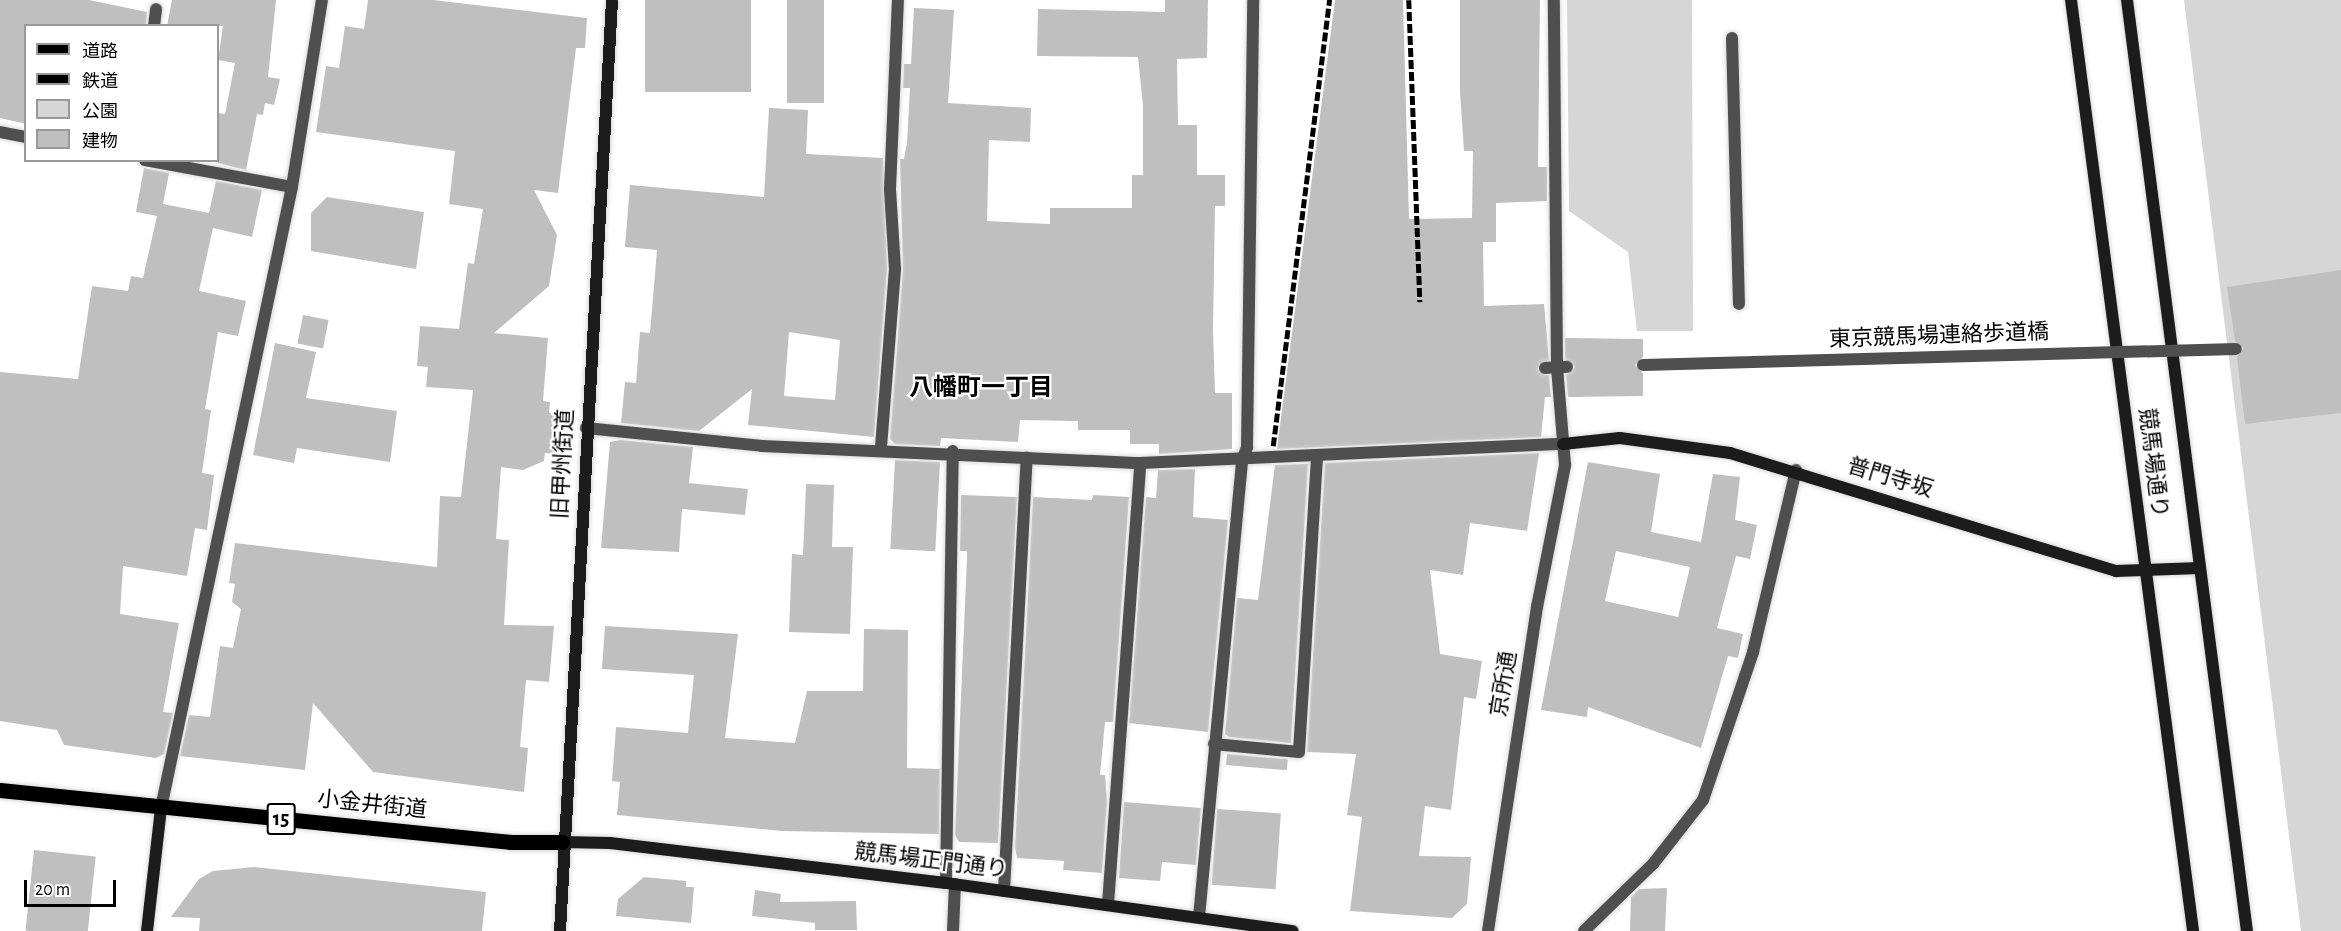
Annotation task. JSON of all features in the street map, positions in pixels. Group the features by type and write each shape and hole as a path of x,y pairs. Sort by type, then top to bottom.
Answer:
{"main road":[{"name":"小金井街道","path":"0,790 511,842 562,842"}],"street":[{"path":"147,931 161,808 292,187 322,0"},
{"name":"旧甲州街道","path":"560,931 562,842 612,0"},
{"path":"881,447 895,269 890,189 898,0"},
{"path":"1199,917 1242,461 1247,447 1253,0"},
{"name":"京所通","path":"1488,931 1537,607 1565,465 1556,367 1554,0"},
{"name":"競馬場通り","path":"2071,0 2193,931"},
{"name":"競馬場通り","path":"2127,0 2247,931"},
{"path":"154,24 156,9"},
{"path":"1732,38 1739,304"},
{"path":"0,132 24,137"},
{"path":"156,162 292,187"},
{"name":"東京競馬場連絡歩道橋","path":"1642,365 2236,349"},
{"path":"586,428 762,446 881,447 1027,458 1140,463 1317,458 1563,444"},
{"name":"普門寺坂","path":"1563,444 1620,438 1664,441 1797,470 2116,571 2200,568"},
{"path":"953,451 950,884 953,931"},
{"path":"1004,891 1027,458"},
{"path":"1214,744 1299,752 1317,458"},
{"path":"1108,904 1140,463"},
{"path":"1584,931 1653,864 1702,800 1753,652 1797,470"},
{"name":"競馬場正門通り","path":"562,842 609,843 950,884 1293,931"}],"green space":[{"path":"1567,0 1692,0 1693,331 1637,331 1628,252 1569,211"},
{"path":"2184,0 2341,0 2341,931 2301,931"}],"building":[{"path":"0,0 89,0 147,12 146,24 24,24 24,124 0,118"},
{"path":"172,0 276,0 268,77 280,79 274,105 265,103 263,115 257,114 246,170 218,163 219,113 225,114 235,63 219,60 223,26 219,24 167,24"},
{"path":"368,0 433,0 587,18 585,48 576,48 558,193 534,190 557,235 549,286 494,333 548,338 543,401 550,402 549,413 558,414 553,454 545,453 544,461 523,470 501,467 496,539 509,540 504,625 554,626 549,682 526,680 520,747 528,748 524,792 373,772 313,703 305,770 180,756 189,715 210,717 220,646 233,648 241,609 232,602 235,584 229,583 235,543 437,567 440,496 461,497 473,390 426,387 428,367 417,366 420,326 459,329 468,263 474,264 483,209 449,204 455,151 316,132 326,66 339,68 345,26 364,29"},
{"path":"645,0 751,0 751,92 645,92"},
{"path":"787,0 824,0 824,103 787,103"},
{"path":"1165,0 1208,0 1207,58 1177,59 1178,125 1197,125 1197,175 1225,175 1225,206 1215,206 1213,329 1215,393 1232,393 1232,449 1159,454 1159,444 1130,444 1130,430 1078,430 1078,421 1020,420 1018,442 941,438 940,446 895,444 890,439 903,270 900,159 904,159 907,143 910,88 903,88 904,64 911,64 914,8 954,10 948,103 1031,108 1030,142 989,140 987,221 1050,224 1050,208 1132,208 1132,175 1143,175 1143,106 1138,57 1037,56 1038,9 1165,12"},
{"path":"1335,0 1403,0 1409,219 1472,218 1473,151 1464,151 1460,92 1460,0 1540,0 1538,167 1547,167 1547,201 1496,203 1496,242 1483,242 1484,306 1544,304 1549,360 1537,369 1549,376 1551,397 1545,397 1541,437 1277,449"},
{"path":"769,108 808,110 806,154 883,158 887,269 874,437 748,425 752,389 699,431 621,423 625,382 636,383 640,332 650,333 657,250 625,247 630,185 764,197","holes":["789,332 840,340 835,400 784,396"]},
{"path":"144,168 169,173 163,204 209,213 216,181 262,190 252,237 213,228 199,291 246,301 238,336 218,332 205,409 211,410 202,473 214,475 207,530 195,528 187,576 123,566 120,614 179,623 163,712 173,713 164,754 156,758 64,745 57,730 0,721 0,372 78,379 92,286 128,291 131,276 143,278 157,216 136,212"},
{"path":"327,197 424,212 416,269 311,251 311,213"},
{"path":"2341,270 2341,413 2245,424 2237,357 2244,348 2235,341 2227,287"},
{"path":"303,315 329,320 323,348 297,343"},
{"path":"1565,338 1643,339 1643,357 1635,365 1643,373 1643,396 1568,397 1566,375 1575,367 1565,359"},
{"path":"275,343 316,352 306,398 397,411 390,462 297,448 294,463 253,455"},
{"path":"620,440 693,447 689,483 748,489 745,515 682,509 679,552 601,548 610,442"},
{"path":"1539,453 1527,531 1470,523 1463,575 1430,570 1440,654 1482,661 1476,699 1464,697 1451,810 1425,806 1419,856 1471,857 1467,904 1452,918 1350,911 1362,817 1347,815 1356,754 1307,752 1325,463"},
{"path":"895,460 940,462 935,551 890,549"},
{"path":"1588,462 1660,474 1651,532 1701,542 1713,474 1740,477 1735,520 1757,525 1750,559 1736,556 1717,628 1743,634 1738,658 1728,656 1701,748 1588,707 1587,717 1541,710","holes":["1616,551 1690,567 1678,617 1605,601"]},
{"path":"1308,464 1291,743 1229,737 1225,734 1237,598 1258,600 1275,465"},
{"path":"1195,469 1193,517 1228,520 1208,732 1129,723 1146,497 1156,498 1158,470"},
{"path":"806,484 834,485 832,547 853,547 850,634 789,632 792,554 803,555"},
{"path":"961,495 1017,497 998,843 959,842 955,835 967,558 967,551 960,551"},
{"path":"1093,495 1129,497 1113,722 1105,722 1100,775 1105,775 1107,801 1102,873 1063,870 1064,861 1017,858 1015,847 1033,497 1092,500"},
{"path":"605,626 738,634 725,738 795,743 807,691 863,691 864,629 908,630 907,768 940,769 939,834 782,831 617,815 620,782 612,781 616,727 688,733 694,675 602,669"},
{"path":"1227,754 1288,759 1287,770 1226,765"},
{"path":"1124,802 1201,808 1196,865 1162,862 1160,881 1119,878"},
{"path":"1217,809 1281,813 1276,889 1212,885"},
{"path":"34,850 96,856 88,931 26,931"},
{"path":"254,867 486,892 482,931 199,931 200,918 171,917 199,879 213,871"},
{"path":"644,877 686,881 686,887 694,887 691,923 616,916 618,899"},
{"path":"1667,888 1665,931 1630,931 1631,897 1639,889"},
{"path":"755,890 781,894 780,902 856,901 857,930 815,930 815,923 752,916"}],"railway":[{"path":"1273,446 1329,0"},
{"path":"1409,0 1420,302"}],"district":[{"name":"八幡町一丁目","path":"981,389"}]}
